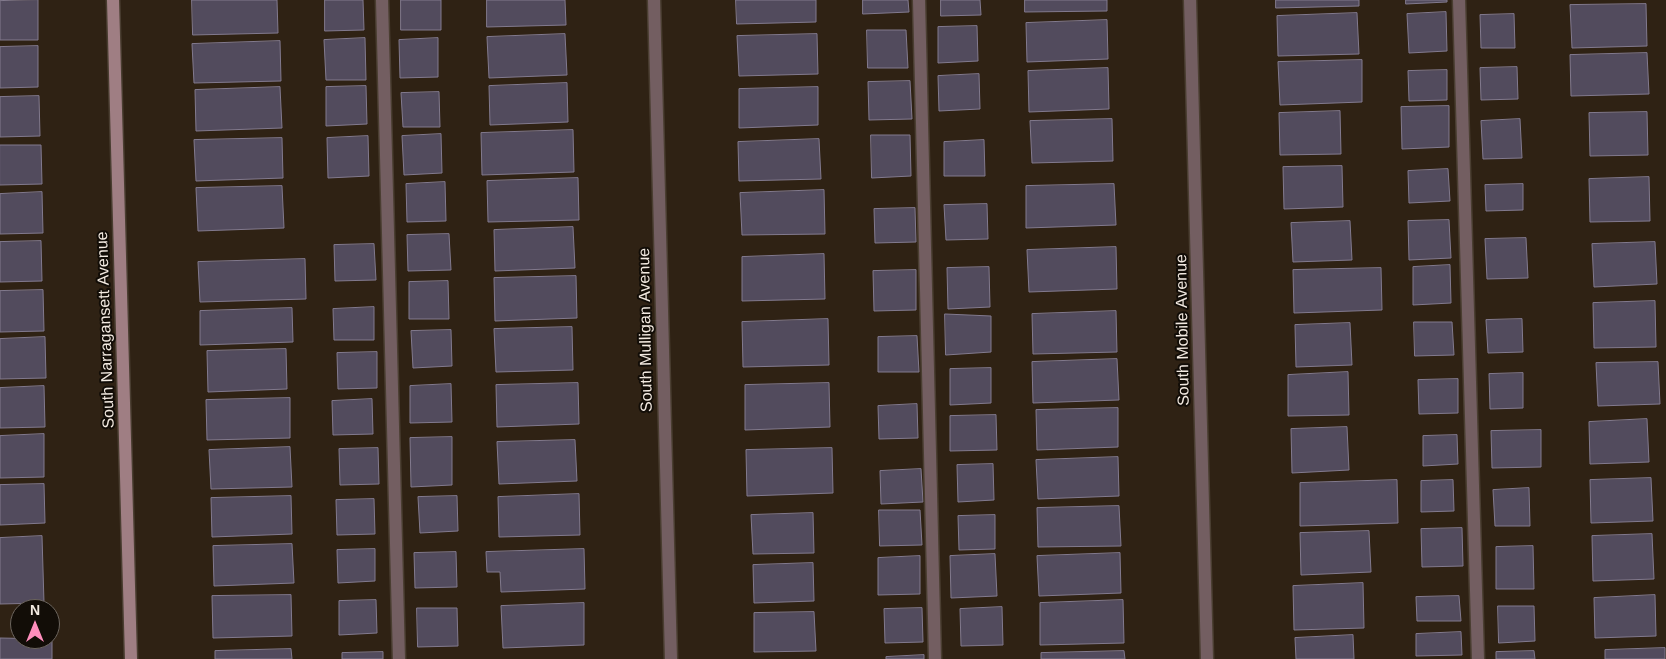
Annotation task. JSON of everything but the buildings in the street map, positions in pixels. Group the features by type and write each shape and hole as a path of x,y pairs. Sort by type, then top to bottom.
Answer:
{"street":[{"name":"South Narragansett Avenue","path":"113,0 131,659"},
{"path":"382,0 400,659"},
{"name":"South Mulligan Avenue","path":"654,0 670,659"},
{"path":"919,0 936,659"},
{"name":"South Mobile Avenue","path":"1190,0 1207,659"},
{"path":"1459,0 1478,659"}]}
